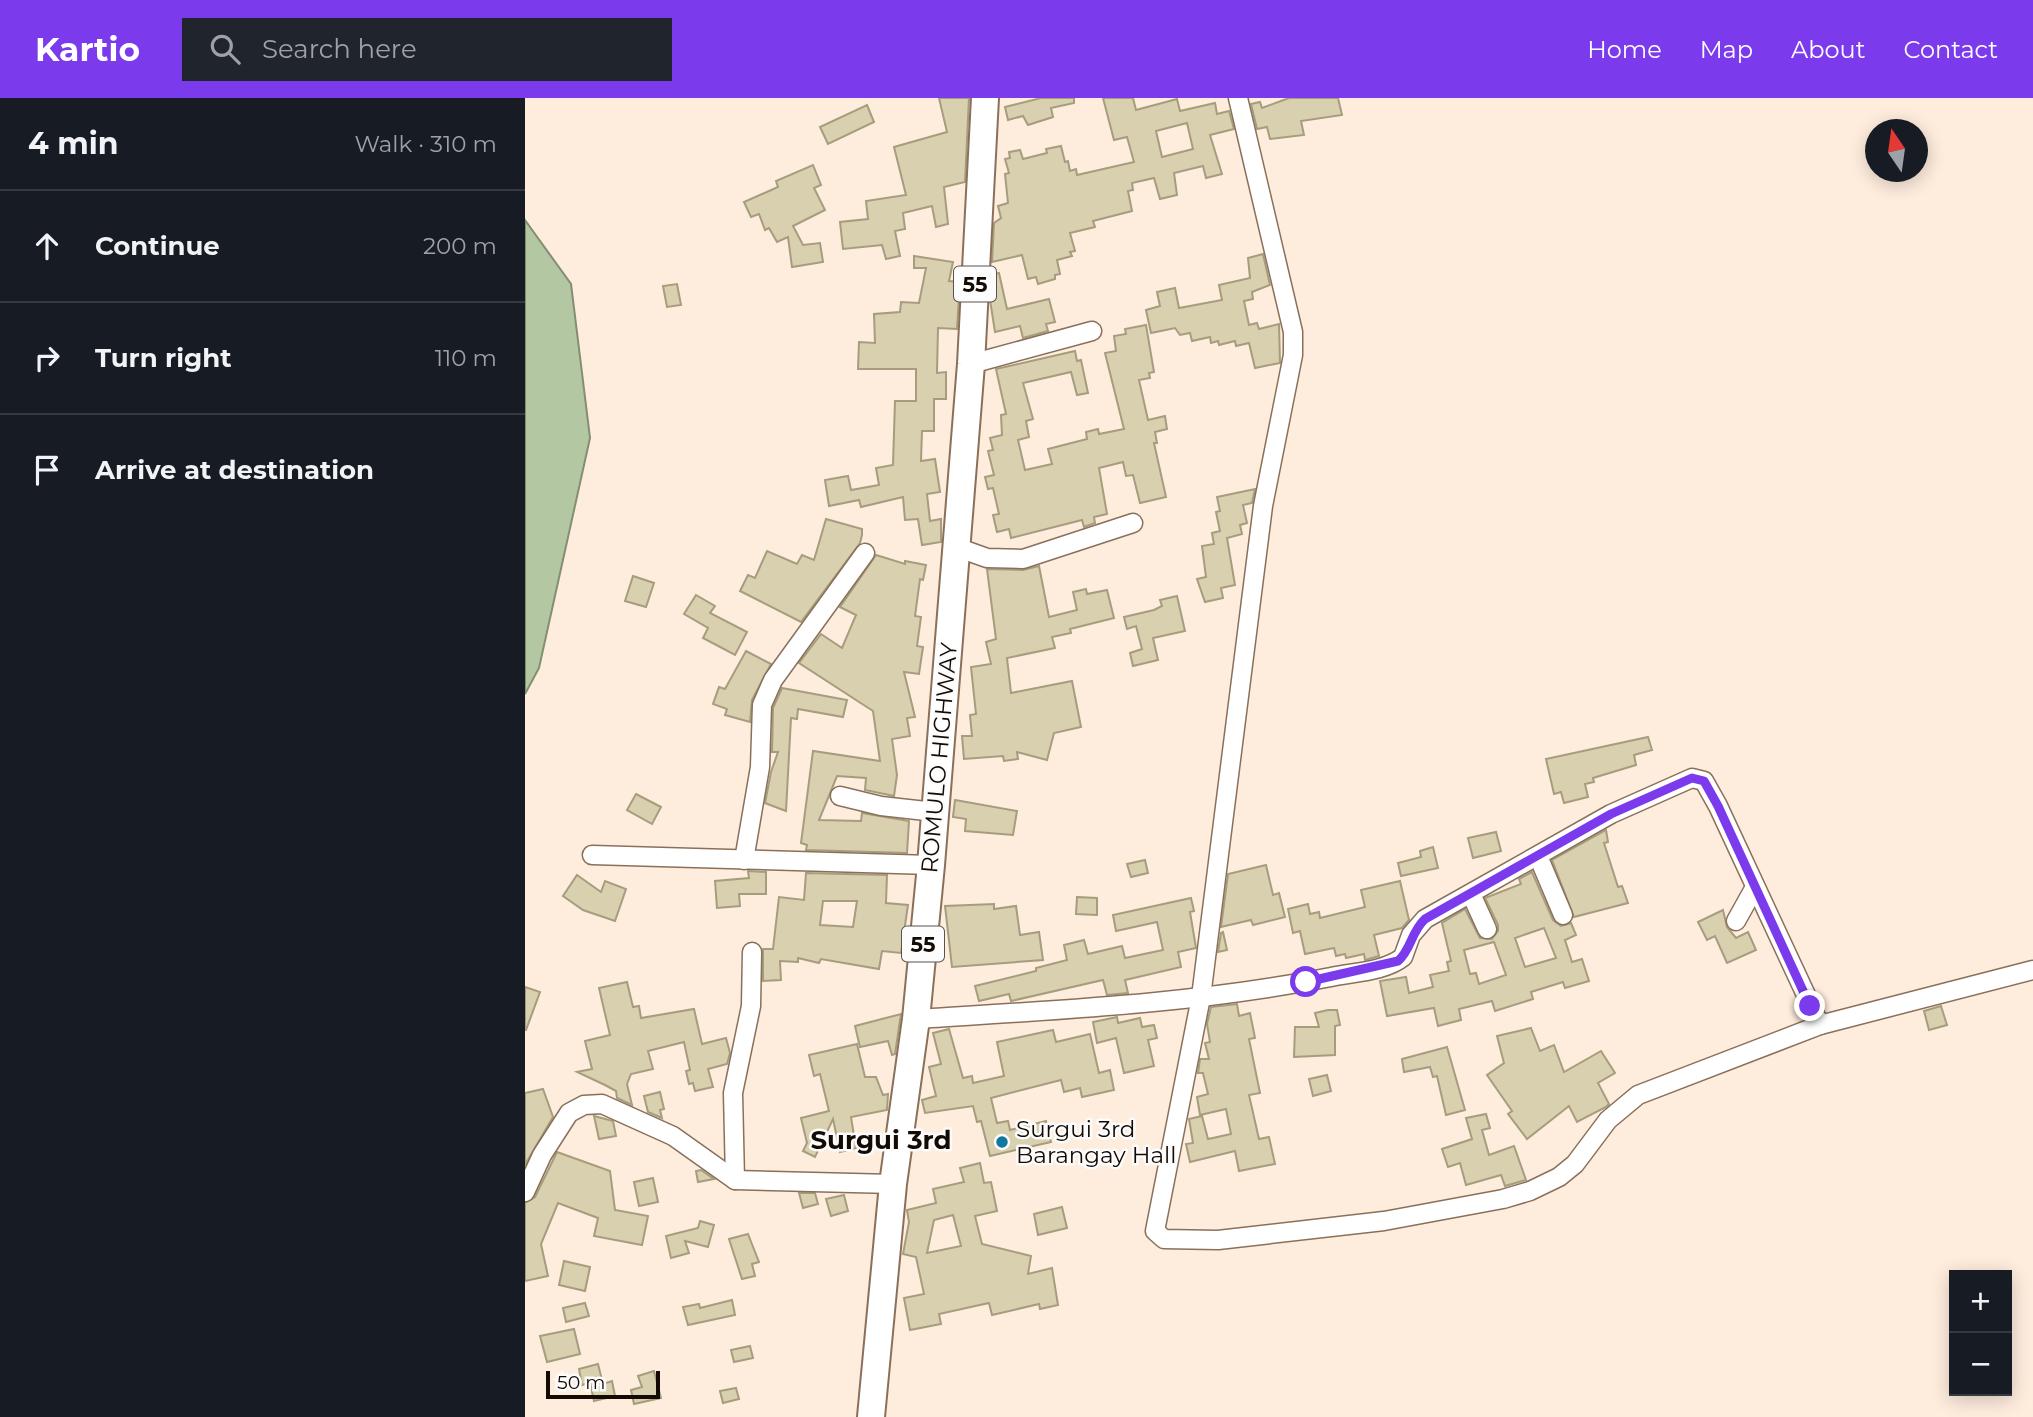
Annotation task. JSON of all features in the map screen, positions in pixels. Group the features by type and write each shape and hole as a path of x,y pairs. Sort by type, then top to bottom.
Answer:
{"highway":[{"name":"ROMULO HIGHWAY","path":"871,1417 893,1184 916,1019 931,865 971,364 985,98"}],"street":[{"path":"1237,98 1293,332 1293,355 1263,506 1201,997 1156,1231 1164,1239 1218,1240 1384,1221 1503,1199 1530,1191 1559,1177 1575,1164 1608,1120 1638,1094 1819,1024 2033,970"},
{"path":"971,364 1092,331"},
{"path":"956,547 987,558 1023,559 1133,523"},
{"path":"744,860 760,767 762,705 773,680 865,553"},
{"path":"916,1019 1201,997 1306,982 1390,964 1403,957 1411,935 1425,919 1611,814 1692,778 1699,778 1704,781 1718,806 1819,1024"},
{"path":"840,796 871,804 935,812"},
{"path":"592,855 931,865"},
{"path":"1538,856 1563,915"},
{"path":"1736,921 1755,887"},
{"path":"1471,894 1487,929"},
{"path":"735,1180 733,1093 751,1006 753,952"},
{"path":"525,1192 542,1155 569,1113 584,1105 602,1104 673,1136 735,1180 893,1184"}],"shaded area":[{"path":"525,220 571,284 590,438 539,668 525,694"}],"building":[{"path":"939,98 969,98 965,182 944,187 948,224 936,227 932,206 903,213 905,229 895,231 900,256 886,259 882,245 843,249 840,222 868,219 866,201 906,195 894,147 947,132"},
{"path":"1041,98 1074,98 1074,103 1051,108 1053,117 1028,125 1023,116 1008,120 1005,107"},
{"path":"1103,98 1133,98 1136,110 1177,99 1180,111 1215,103 1217,114 1229,111 1234,129 1210,135 1222,174 1206,178 1203,166 1174,173 1177,195 1160,199 1154,178 1132,183 1133,190 1128,191 1132,211 1093,221 1095,227 1070,233 1075,251 1070,252 1072,256 1057,260 1060,274 1055,275 1055,279 1038,284 1036,277 1028,279 1022,255 992,262 994,223 1001,218 998,206 1008,203 1005,174 1009,173 1005,159 1010,158 1009,152 1020,150 1023,159 1061,146 1065,162 1068,161 1070,171 1076,169 1077,175 1134,162 1127,137 1114,140","holes":["1187,123 1193,149 1162,157 1156,131"]},
{"path":"1289,98 1338,98 1342,115 1301,121 1304,135 1270,139 1267,127 1257,129 1251,104 1260,102 1262,108"},
{"path":"867,105 874,122 828,144 820,127"},
{"path":"813,165 821,185 814,188 825,210 793,226 803,245 820,243 823,262 792,267 788,237 777,242 769,228 765,230 759,214 751,217 744,202 778,187 776,181"},
{"path":"1263,254 1270,285 1252,292 1253,299 1244,301 1249,325 1257,323 1259,329 1279,324 1280,363 1255,368 1249,343 1236,346 1235,341 1219,345 1218,341 1211,343 1210,337 1192,341 1190,333 1180,335 1175,328 1151,333 1146,310 1160,306 1157,292 1175,288 1179,308 1222,300 1219,285 1250,278 1248,258"},
{"path":"914,256 953,262 949,281 960,282 957,329 938,328 937,373 946,372 946,399 934,399 934,431 922,431 921,461 935,459 940,492 927,494 930,521 941,519 941,542 922,545 918,519 905,520 903,497 861,507 859,500 829,506 825,480 848,476 851,490 879,485 876,468 893,465 895,401 916,401 916,369 858,369 859,342 875,343 874,314 900,312 901,302 919,303 926,268 914,268"},
{"path":"999,273 1007,309 1049,299 1055,322 1046,324 1048,331 1023,338 1020,326 995,332 990,300 991,275"},
{"path":"677,284 681,305 667,307 663,286"},
{"path":"1146,325 1154,372 1149,373 1150,378 1139,380 1148,420 1165,416 1167,429 1155,432 1157,443 1154,443 1166,497 1140,503 1133,475 1126,476 1123,462 1099,468 1107,514 1094,517 1095,523 1084,527 1082,520 1011,538 1009,529 997,532 993,515 999,514 993,488 988,489 985,477 994,475 988,451 993,450 990,438 1002,435 1001,415 1006,414 996,369 1075,351 1077,361 1081,360 1088,393 1077,395 1071,372 1023,383 1033,419 1026,421 1029,437 1018,440 1025,470 1052,464 1048,449 1087,439 1086,432 1098,429 1099,434 1124,429 1105,353 1116,351 1114,336 1126,334 1125,329"},
{"path":"1255,489 1252,503 1243,505 1247,523 1240,525 1242,534 1227,538 1235,585 1221,588 1223,598 1205,602 1197,579 1206,577 1202,546 1214,544 1212,533 1220,531 1216,512 1220,511 1217,497"},
{"path":"826,519 862,529 862,535 860,543 801,622 740,591 748,575 755,578 767,551 797,564 802,555 814,560"},
{"path":"876,555 905,564 905,561 926,565 923,580 920,579 915,616 921,617 917,646 923,647 919,674 904,672 915,717 907,718 910,736 892,739 897,775 894,796 865,790 866,778 837,776 819,820 861,821 862,813 909,821 907,853 806,850 807,845 801,843 813,751 880,761 873,711 799,663 821,634 842,648 856,615 840,607"},
{"path":"1039,566 1049,617 1077,610 1073,592 1086,589 1087,594 1107,590 1114,618 1070,629 1071,633 1052,637 1055,648 1007,658 1011,693 1072,681 1081,727 1054,733 1047,760 1017,752 1018,759 1004,761 1003,756 964,759 962,736 972,736 970,715 976,714 971,667 991,664 986,642 996,639 987,569 1023,570"},
{"path":"633,576 654,583 646,607 625,601"},
{"path":"696,595 715,606 710,613 747,632 735,655 703,638 708,628 684,614"},
{"path":"1177,596 1185,631 1153,638 1158,660 1133,666 1130,653 1142,649 1136,626 1127,629 1124,617 1154,610 1162,606 1160,600"},
{"path":"746,651 771,664 752,700 750,722 725,715 727,709 713,704 719,687 725,689"},
{"path":"782,688 847,700 843,717 798,709 797,719 791,718 786,811 765,803 778,752 772,752 773,708"},
{"path":"1648,737 1652,750 1634,755 1636,765 1593,778 1594,782 1585,784 1588,797 1564,803 1561,792 1554,794 1546,759"},
{"path":"636,794 661,807 652,824 627,810"},
{"path":"955,800 1017,811 1013,835 965,831 966,819 953,817"},
{"path":"1606,830 1608,842 1604,843 1618,887 1622,886 1628,903 1574,917 1552,860"},
{"path":"1496,832 1501,851 1473,858 1468,838"},
{"path":"1433,847 1438,868 1401,876 1398,863 1421,857 1420,851"},
{"path":"1145,860 1148,873 1131,877 1127,864"},
{"path":"1266,865 1273,895 1279,893 1285,917 1253,925 1251,920 1221,927 1228,874"},
{"path":"748,871 766,872 766,894 739,894 740,906 717,908 715,881 749,878"},
{"path":"1532,872 1553,920 1561,926 1571,923 1576,935 1565,940 1572,962 1582,959 1589,981 1565,988 1563,982 1531,992 1533,999 1495,1011 1492,1001 1459,1009 1461,1020 1438,1026 1434,1008 1387,1016 1380,981 1406,977 1409,993 1433,987 1430,975 1449,971 1447,962 1451,961 1442,923 1465,909 1480,938 1492,939 1498,931 1498,925 1485,898 1521,884 1519,879","holes":["1544,928 1556,958 1525,967 1515,938","1494,942 1506,975 1479,984 1476,973 1470,974 1464,950"]},
{"path":"806,873 887,875 886,903 908,905 901,953 882,951 879,969 821,959 819,963 798,958 798,962 780,961 781,980 763,981 763,949 773,949 779,897 804,900","holes":["823,901 857,901 853,927 820,925"]},
{"path":"577,875 601,892 605,881 626,889 615,921 583,910 563,896"},
{"path":"1400,881 1409,920 1402,928 1374,935 1379,956 1365,960 1364,954 1346,958 1345,954 1336,956 1334,948 1305,954 1300,931 1293,933 1288,909 1308,904 1310,914 1319,912 1320,918 1365,907 1361,890"},
{"path":"1077,897 1097,898 1097,915 1076,914"},
{"path":"1191,898 1194,911 1190,912 1196,948 1178,952 1181,967 1125,980 1128,993 1107,995 1103,980 1011,1001 1009,994 979,1001 975,986 1036,971 1036,968 1067,960 1064,945 1084,940 1088,954 1122,946 1125,958 1163,950 1157,922 1116,931 1113,915"},
{"path":"994,904 994,909 1016,906 1020,935 1039,932 1043,960 952,967 945,906"},
{"path":"1723,910 1727,927 1736,938 1748,932 1756,950 1727,963 1715,936 1707,940 1698,922"},
{"path":"1223,932 1227,950 1218,952 1221,933"},
{"path":"627,982 633,1007 639,1006 641,1018 694,1009 702,1044 726,1038 730,1053 727,1064 708,1069 713,1087 695,1091 693,1083 689,1084 686,1071 690,1070 684,1042 648,1051 653,1069 631,1074 627,1084 632,1105 617,1098 616,1091 577,1072 592,1069 585,1041 610,1035 599,988"},
{"path":"525,987 540,992 526,1030 525,1030"},
{"path":"1237,1004 1239,1016 1250,1013 1255,1038 1249,1039 1260,1093 1249,1095 1259,1139 1269,1137 1275,1164 1239,1171 1235,1151 1190,1162 1186,1144 1193,1143 1189,1119 1202,1116 1208,1139 1231,1134 1226,1109 1200,1115 1197,1097 1208,1094 1203,1073 1198,1073 1200,1059 1209,1059 1205,1043 1210,1042 1207,1024 1211,1007"},
{"path":"1941,1006 1947,1025 1929,1030 1924,1011"},
{"path":"1337,1010 1340,1025 1335,1026 1335,1055 1294,1057 1295,1027 1319,1027 1315,1013"},
{"path":"901,1014 895,1054 892,1055 888,1041 860,1047 855,1026"},
{"path":"1117,1017 1118,1023 1140,1018 1142,1027 1154,1025 1157,1038 1148,1040 1154,1066 1124,1073 1116,1038 1097,1043 1093,1022"},
{"path":"1531,1028 1540,1051 1554,1045 1564,1072 1601,1051 1615,1073 1598,1083 1609,1104 1606,1107 1577,1122 1569,1106 1527,1139 1508,1114 1512,1111 1487,1075 1504,1063 1497,1036"},
{"path":"949,1029 963,1078 972,1076 973,1083 1004,1076 997,1042 1053,1030 1056,1042 1090,1034 1099,1073 1110,1070 1114,1090 1082,1097 1080,1088 1064,1092 1061,1080 991,1098 997,1123 1008,1121 1010,1130 1046,1121 1051,1142 990,1156 981,1121 977,1122 973,1106 925,1113 922,1100 936,1096 929,1067 941,1064 933,1033"},
{"path":"857,1044 865,1077 876,1077 883,1095 888,1094 887,1110 851,1117 856,1148 840,1152 833,1119 815,1157 803,1151 807,1143 801,1118 829,1111 820,1074 814,1076 809,1055"},
{"path":"1447,1047 1465,1110 1446,1115 1437,1076 1433,1077 1430,1067 1404,1072 1402,1059"},
{"path":"1327,1075 1331,1091 1313,1096 1309,1079"},
{"path":"543,1089 553,1117 525,1165 525,1093"},
{"path":"660,1092 664,1109 660,1110 662,1118 648,1112 644,1096"},
{"path":"1486,1114 1490,1128 1482,1130 1489,1155 1514,1146 1526,1180 1505,1186 1501,1175 1466,1185 1460,1163 1448,1167 1442,1149 1472,1139 1466,1118"},
{"path":"594,1116 613,1121 616,1136 599,1139"},
{"path":"557,1152 610,1171 615,1210 648,1216 642,1245 594,1236 598,1218 558,1203 541,1244 548,1276 525,1281 525,1203 535,1197"},
{"path":"980,1163 984,1183 991,1182 997,1211 975,1216 982,1244 1031,1256 1028,1274 1052,1268 1058,1305 1040,1309 1039,1304 992,1315 989,1303 939,1314 941,1324 910,1330 904,1298 924,1294 916,1257 903,1254 909,1222 907,1210 936,1203 933,1189 964,1182 960,1168","holes":["953,1215 961,1246 927,1253 934,1220"]},
{"path":"701,1170 714,1179 698,1182 696,1171"},
{"path":"653,1178 658,1202 639,1206 634,1182"},
{"path":"799,1193 815,1193 818,1204 803,1208"},
{"path":"844,1195 848,1211 831,1216 826,1199"},
{"path":"1062,1207 1067,1228 1038,1235 1034,1214"},
{"path":"700,1221 714,1225 708,1247 685,1241 689,1253 671,1258 666,1236 698,1228"},
{"path":"748,1234 759,1262 752,1264 755,1276 742,1279 729,1239"},
{"path":"564,1261 590,1267 585,1291 559,1285"},
{"path":"732,1300 735,1315 688,1325 683,1307 699,1304 700,1308"},
{"path":"585,1303 589,1316 566,1322 563,1308"},
{"path":"574,1329 580,1354 547,1362 540,1336"},
{"path":"750,1346 753,1358 734,1362 731,1350"},
{"path":"598,1364 603,1384 612,1381 615,1396 594,1401 590,1383 582,1385 579,1369"},
{"path":"654,1371 661,1398 634,1404 631,1390 642,1387 638,1376"},
{"path":"736,1388 739,1399 723,1403 720,1391"}],"place":[{"name":"Surgui 3rd Barangay Hall","path":"1002,1142"}],"district":[{"name":"Surgui 3rd","path":"881,1140"}],"route":[{"path":"1306,982 1382,967 1398,961 1406,953 1411,935 1425,919 1611,814 1692,778 1699,778 1704,781 1718,806 1810,1006"}]}
